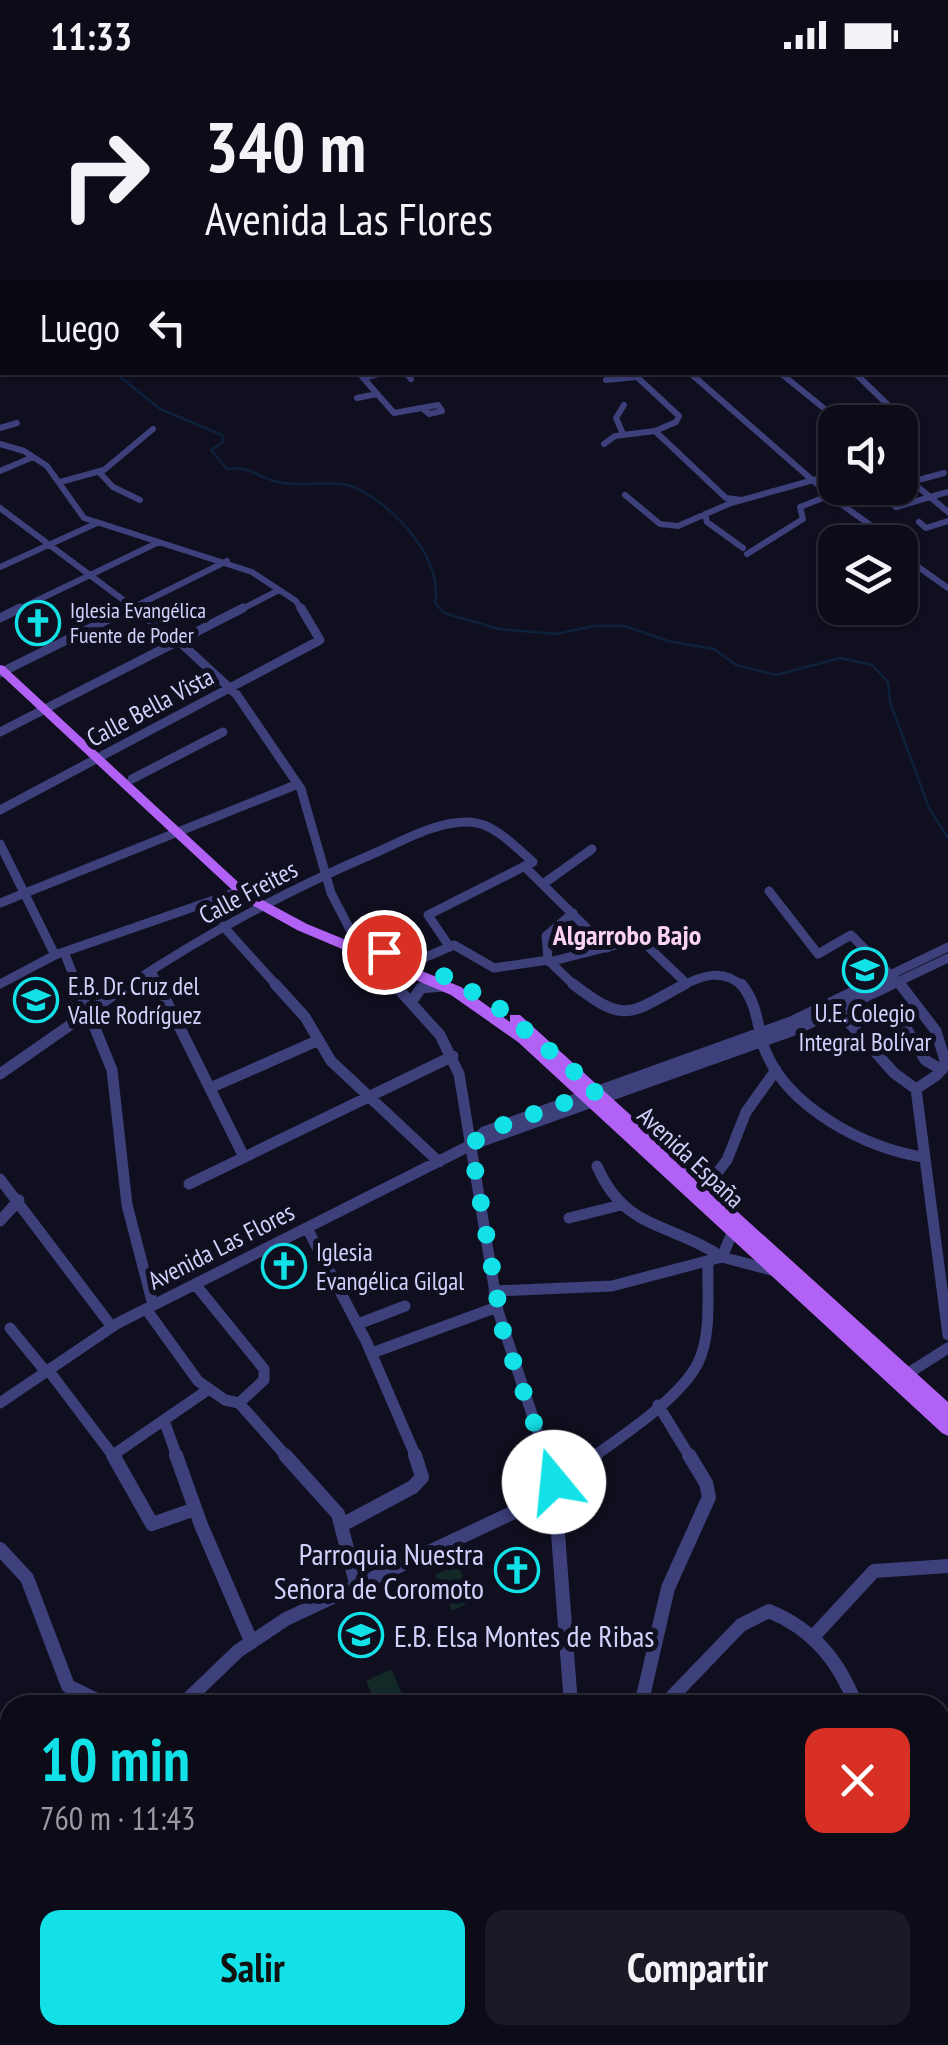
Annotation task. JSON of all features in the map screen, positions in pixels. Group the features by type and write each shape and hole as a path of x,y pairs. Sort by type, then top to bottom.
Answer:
{"main road":[{"name":"Avenida España","path":"3,668 51,706 240,892 462,985 509,1014 737,1227 948,1412"},
{"name":"Avenida España","path":"102,756 132,779 179,830 265,903 366,953 445,986 510,1027 704,1190 777,1271 948,1428"}],"street":[{"path":"407,375 411,380"},
{"path":"685,375 809,481 867,525"},
{"path":"692,375 818,491"},
{"path":"766,379 778,375"},
{"path":"782,375 818,405"},
{"path":"857,375 890,403 885,405"},
{"path":"361,376 394,412 423,408"},
{"path":"604,444 623,434 655,431 676,422 679,416 637,377 606,380"},
{"path":"358,398 377,394"},
{"path":"623,434 616,418 624,405"},
{"path":"806,413 818,410"},
{"path":"0,428 17,423"},
{"path":"60,482 99,472 153,429"},
{"path":"655,431 726,498 742,500"},
{"path":"0,444 33,457 60,482 81,515 226,562 279,590"},
{"path":"0,471 33,457"},
{"path":"99,472 113,488 140,500"},
{"path":"918,479 944,473"},
{"path":"625,495 660,524 685,526 742,500 818,479"},
{"path":"918,487 948,512"},
{"path":"918,501 948,492"},
{"path":"705,514 707,522 747,552 794,528 804,516 800,506 818,500"},
{"path":"834,505 861,525"},
{"path":"0,508 4,517 178,640 230,686 298,784 314,824 334,902 356,941"},
{"path":"919,522 926,528 948,521"},
{"path":"0,568 98,522"},
{"path":"0,618 160,542"},
{"path":"918,561 948,581"},
{"path":"3,668 226,562"},
{"path":"918,564 948,588"},
{"path":"0,732 279,590"},
{"name":"Calle Bella Vista","path":"0,810 320,640 299,604 279,590"},
{"path":"132,779 224,732"},
{"path":"0,903 298,784"},
{"name":"Calle Freites","path":"0,1074 87,1012 222,926 326,874 409,839 464,822 476,823 499,835 529,864"},
{"path":"0,844 59,954 112,1070 127,1205 150,1307 185,1365 209,1389 230,1403 239,1403 264,1380 264,1369 196,1284"},
{"path":"543,884 592,849"},
{"path":"449,946 428,915 529,864 543,884 607,948"},
{"path":"769,890 818,954 851,936 928,1010 946,1039 948,1058 942,1070 916,1089"},
{"path":"0,984 59,954 240,892"},
{"path":"572,913 546,936 549,961 615,1013 687,984 723,975 734,979 752,1004 776,1070 823,1117 851,1139 886,1152 923,1157"},
{"path":"222,926 305,1017 331,1062 439,1162"},
{"path":"412,963 449,946 457,946 494,968 549,961 643,940 687,984"},
{"name":"Avenida Las Flores","path":"0,1403 112,1327 471,1146 838,1010 948,948"},
{"path":"366,953 412,1001 453,1056 494,1291 555,1488 570,1695"},
{"name":"Avenida Las Flores","path":"761,1037 948,958"},
{"path":"150,971 244,1156"},
{"path":"412,1001 422,988 445,986"},
{"path":"838,1010 885,1064 916,1089 948,1335"},
{"path":"905,1026 924,1060 942,1070"},
{"path":"210,1088 319,1040"},
{"path":"189,1184 453,1056"},
{"path":"704,1190 727,1160 746,1112 776,1070"},
{"path":"597,1166 621,1205 654,1224 705,1244 722,1256 777,1271"},
{"path":"0,1179 112,1327"},
{"path":"0,1221 19,1200"},
{"path":"569,1218 621,1205"},
{"path":"494,1291 612,1286 708,1262 722,1256 737,1227"},
{"path":"307,1228 372,1353 412,1444 422,1477 413,1486 342,1525"},
{"path":"193,1695 252,1641 310,1605 527,1506 658,1406 690,1376 702,1356 708,1262"},
{"path":"358,1324 405,1306"},
{"path":"372,1353 498,1307"},
{"path":"10,1328 113,1455 152,1524 195,1509"},
{"path":"907,1374 936,1360 948,1348"},
{"path":"113,1455 209,1389"},
{"path":"239,1403 335,1510 356,1583"},
{"path":"643,1695 668,1588 709,1496 706,1483 658,1406"},
{"path":"164,1420 195,1509 252,1641"},
{"path":"0,1549 15,1562 32,1588 68,1686 86,1695"},
{"path":"812,1638 874,1571 948,1566"},
{"path":"679,1695 731,1636 760,1613 778,1614 812,1638 837,1662 852,1695"}],"green space":[{"path":"457,1564 475,1600 452,1611 435,1575"},
{"path":"391,1669 403,1695 372,1695 366,1681"}],"waterway":[{"path":"118,375 160,409 222,435 223,442 211,450 227,469 247,470 287,484 347,485 371,497 400,521 424,552 436,586 435,603 444,613 499,629 556,634 594,626 625,626 668,641 714,649 736,665 776,675 840,658 872,665 888,682 890,702 929,808 948,838"}],"place":[{"name":"Iglesia Evangélica Fuente de Poder","path":"38,623"},
{"name":"U.E. Colegio Integral Bolívar","path":"865,970"},
{"name":"E.B. Dr. Cruz del Valle Rodríguez","path":"36,1000"},
{"name":"Iglesia Evangélica Gilgal","path":"284,1266"},
{"name":"Parroquia Nuestra Señora de Coromoto","path":"517,1570"},
{"name":"E.B. Elsa Montes de Ribas","path":"361,1635"}],"district":[{"name":"Algarrobo Bajo","path":"627,934"}],"route":[{"path":"384,952 476,992 532,1032 597,1091 484,1132 471,1146 503,1331 554,1482"}]}
